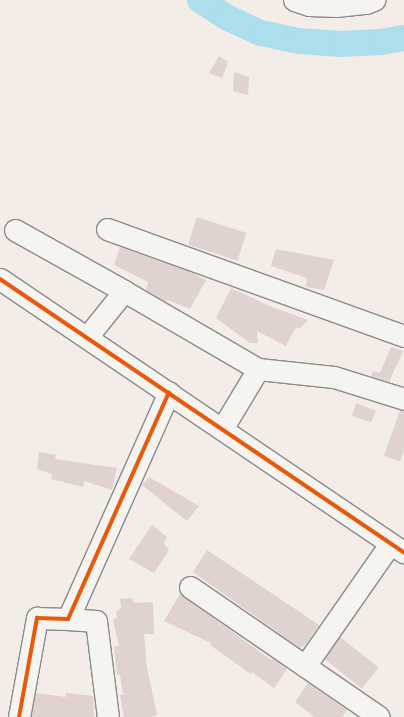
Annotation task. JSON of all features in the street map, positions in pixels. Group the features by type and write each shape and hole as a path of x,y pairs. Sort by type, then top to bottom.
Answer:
{"street":[{"path":"294,0 309,5 336,6 374,0"},
{"path":"108,229 404,336"},
{"path":"15,230 258,369 334,377 404,399"},
{"path":"0,279 169,392 397,549 305,666"},
{"path":"88,338 124,291"},
{"path":"222,429 258,369"},
{"path":"68,619 169,392"},
{"path":"190,587 379,717"},
{"path":"19,717 37,618 96,621 108,717"}],"building":[{"path":"219,56 228,62 222,78 209,73"},
{"path":"234,72 249,77 248,95 233,91"},
{"path":"197,217 246,233 237,261 188,245"},
{"path":"120,247 190,272 206,280 190,309 168,300 165,301 146,290 148,282 114,265"},
{"path":"276,249 334,260 324,290 306,287 307,278 271,266"},
{"path":"231,288 272,307 308,320 299,329 296,327 286,346 257,331 258,343 250,343 216,318"},
{"path":"391,347 403,351 389,382 371,376 373,371 380,373"},
{"path":"356,403 376,411 371,422 352,416"},
{"path":"400,410 404,411 404,451 400,461 384,456"},
{"path":"39,452 56,455 55,459 117,468 112,490 84,481 83,487 51,479 52,474 37,469"},
{"path":"149,477 199,506 187,521 142,485"},
{"path":"152,525 167,537 164,544 169,550 154,573 129,559"},
{"path":"207,550 319,625 305,645 300,648 193,572"},
{"path":"180,594 271,660 272,658 287,669 274,688 252,672 251,674 210,645 211,643 164,621"},
{"path":"132,598 134,603 153,602 154,634 144,634 147,668 157,715 151,717 124,717 120,695 123,695 120,675 117,675 114,646 119,646 113,620 117,618 116,612 121,608 120,599"},
{"path":"340,637 379,667 362,688 323,658"},
{"path":"308,683 347,710 342,717 314,717 295,702"},
{"path":"36,693 66,697 66,693 93,696 94,717 31,717"}],"waterway":[{"path":"200,0 226,17 261,33 299,41 341,44 381,42 404,38"}],"cycle path":[{"path":"0,279 404,553"},
{"path":"19,717 37,618 68,619 169,392"}]}
